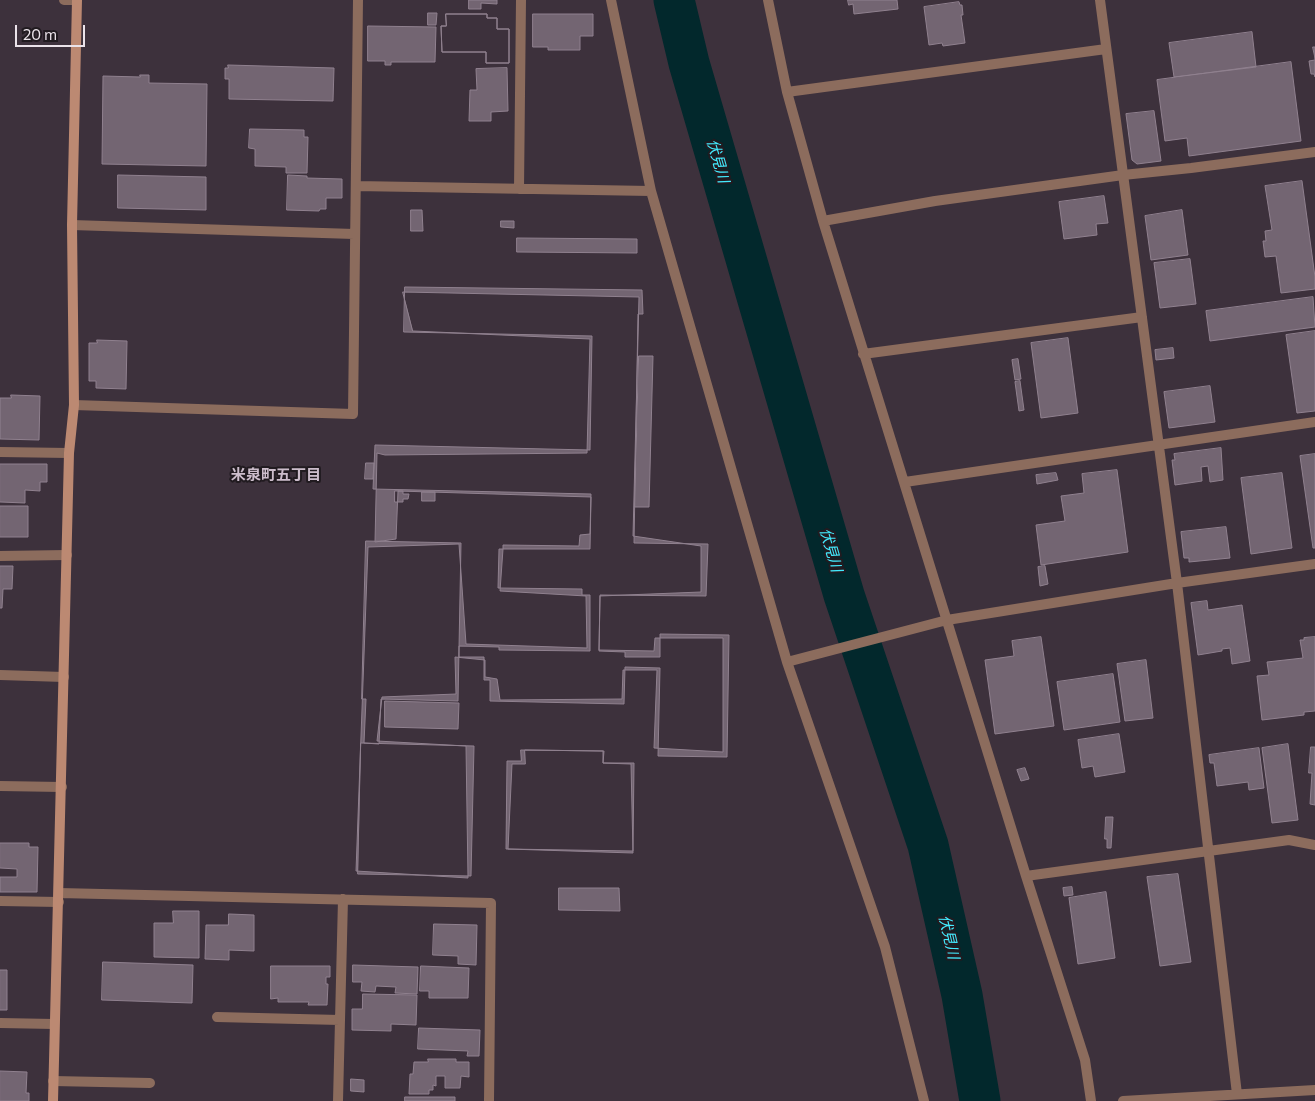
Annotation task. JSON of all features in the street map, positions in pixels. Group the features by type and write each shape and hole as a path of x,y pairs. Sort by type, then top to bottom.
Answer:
{"street":[{"path":"52,1101 62,787 69,454 74,405 72,225 77,0 64,0"},
{"path":"74,405 353,414 358,0"},
{"path":"519,189 521,0"},
{"path":"611,0 651,191 787,662 885,947 924,1101"},
{"path":"768,0 787,92 823,222 1085,1060 1091,1101"},
{"path":"1100,0 1177,583 1237,1094"},
{"path":"787,92 1106,49"},
{"path":"823,222 935,201 1123,175 1315,152"},
{"path":"356,186 651,191"},
{"path":"72,225 354,234"},
{"path":"863,354 1142,317"},
{"path":"905,482 1315,422"},
{"path":"0,452 69,454"},
{"path":"0,556 67,555"},
{"path":"787,662 947,620 1177,583 1315,564"},
{"path":"0,675 64,677"},
{"path":"0,786 62,787"},
{"path":"1026,876 1289,840 1315,845"},
{"path":"0,901 59,897 343,899 491,903 489,1101"},
{"path":"338,1101 343,899"},
{"path":"217,1017 340,1020"},
{"path":"0,1023 54,1024"},
{"path":"53,1081 150,1082"},
{"path":"1123,1101 1315,1090"}],"building":[{"path":"469,0 497,0 497,4 481,3 481,9 469,9"},
{"path":"848,0 897,0 898,9 854,14 853,4 849,5"},
{"path":"959,2 962,5 963,15 961,15 965,43 943,46 942,43 929,45 924,7"},
{"path":"428,13 437,13 436,25 428,25"},
{"path":"446,14 487,14 487,18 497,18 497,29 509,29 509,63 486,63 486,52 442,52 441,26 446,26"},
{"path":"446,14 487,14 487,18 497,18 497,29 509,29 509,63 486,63 486,52 442,52 441,26 446,26"},
{"path":"533,14 593,14 593,36 580,36 580,50 548,50 548,47 533,47"},
{"path":"368,26 436,27 435,62 391,62 391,65 385,65 385,61 368,61"},
{"path":"1252,32 1256,67 1174,77 1169,43"},
{"path":"1315,60 1315,77 1314,74 1311,74 1309,61"},
{"path":"1291,62 1301,141 1189,156 1187,138 1165,141 1157,80"},
{"path":"228,65 334,68 333,101 229,99 229,79 225,79 225,68 228,68"},
{"path":"507,68 508,111 491,112 491,121 469,121 470,90 477,90 476,69"},
{"path":"140,75 149,75 149,83 207,84 206,166 102,164 103,76 140,77"},
{"path":"1154,111 1161,161 1137,164 1132,160 1126,114"},
{"path":"250,129 304,130 304,137 308,137 307,173 286,173 286,167 255,166 255,149 249,148"},
{"path":"118,175 206,177 206,210 118,208"},
{"path":"288,175 307,176 307,178 342,179 342,198 326,198 326,209 320,209 319,211 287,210"},
{"path":"1302,181 1315,289 1281,293 1276,256 1265,257 1263,241 1266,241 1265,231 1272,230 1265,186"},
{"path":"1104,196 1108,223 1096,224 1097,235 1064,239 1059,202"},
{"path":"411,210 422,210 423,231 411,231"},
{"path":"1182,210 1188,255 1151,260 1145,216"},
{"path":"501,221 514,221 514,228 501,227"},
{"path":"517,238 637,239 637,253 517,252"},
{"path":"1190,259 1196,304 1160,308 1154,263"},
{"path":"405,287 642,290 643,314 638,314 634,543 708,544 706,596 600,595 599,651 625,652 625,657 660,657 660,634 729,635 727,757 658,756 660,668 625,667 624,704 490,701 490,680 484,680 484,657 459,657 459,646 499,647 499,650 590,651 590,595 582,595 582,589 498,588 499,549 503,549 503,545 579,546 580,535 590,534 591,494 373,489 375,445 590,450 592,336 404,332"},
{"path":"403,292 639,297 633,536 701,546 701,592 600,596 599,650 654,651 655,638 723,638 723,752 654,748 657,670 623,670 622,699 500,700 497,679 485,677 485,660 455,657 456,694 382,697 377,741 466,746 468,878 356,871 368,547 459,544 466,644 587,648 586,596 500,591 503,549 590,549 591,497 398,491 396,539 375,542 377,453 385,455 587,453 590,339 413,331"},
{"path":"1313,297 1315,327 1210,341 1206,311"},
{"path":"1315,331 1315,411 1297,413 1286,335"},
{"path":"1068,338 1078,413 1041,418 1031,343"},
{"path":"97,340 127,341 126,389 96,388 96,381 89,381 89,343 97,343"},
{"path":"1173,348 1174,358 1156,360 1155,350"},
{"path":"639,356 653,356 649,507 635,507"},
{"path":"1018,359 1021,379 1015,380 1012,360"},
{"path":"1020,381 1024,410 1019,411 1015,382"},
{"path":"1210,386 1215,422 1169,428 1164,392"},
{"path":"11,395 40,396 39,440 0,439 0,398 11,398"},
{"path":"1221,448 1223,480 1210,482 1208,466 1201,467 1202,481 1175,485 1172,460 1175,460 1174,454"},
{"path":"1315,454 1315,548 1313,548 1300,456"},
{"path":"366,463 374,463 373,479 365,479"},
{"path":"0,464 47,464 47,482 40,482 40,491 25,490 25,503 0,502"},
{"path":"1117,470 1128,552 1041,565 1036,525 1065,521 1061,496 1084,493 1082,474"},
{"path":"1056,473 1058,480 1037,484 1036,475"},
{"path":"1282,473 1292,548 1251,554 1241,478"},
{"path":"395,491 403,491 403,494 409,494 408,499 403,499 403,502 395,502"},
{"path":"422,492 435,492 435,501 422,501"},
{"path":"0,506 28,506 28,537 0,537"},
{"path":"1226,527 1230,558 1189,562 1189,558 1184,558 1181,532"},
{"path":"366,541 461,543 458,701 381,699 379,744 364,743 366,699 362,699"},
{"path":"0,566 13,566 12,589 3,589 2,608 0,608"},
{"path":"1045,566 1048,584 1040,586 1038,567"},
{"path":"1207,601 1208,610 1242,605 1250,661 1232,664 1230,648 1198,655 1191,603"},
{"path":"1041,637 1054,726 995,734 985,660 1014,656 1012,641"},
{"path":"1315,637 1315,711 1304,712 1304,715 1262,720 1257,676 1269,675 1267,662 1303,658 1300,640"},
{"path":"1146,660 1153,718 1125,721 1117,664"},
{"path":"1113,674 1120,722 1064,730 1057,682"},
{"path":"385,701 459,703 458,729 385,727"},
{"path":"1119,734 1125,772 1095,777 1093,766 1082,768 1078,740"},
{"path":"361,743 474,746 471,876 358,874"},
{"path":"1288,744 1298,820 1272,823 1262,748"},
{"path":"1311,747 1315,747 1315,805 1310,804 1312,773 1309,773"},
{"path":"1259,748 1264,788 1249,790 1248,782 1217,786 1214,763 1210,763 1209,755"},
{"path":"521,750 603,751 603,763 634,763 633,851 506,849 507,761 521,761"},
{"path":"525,750 604,751 603,763 631,764 633,853 508,849 512,764 525,764"},
{"path":"1025,768 1029,779 1021,781 1017,770"},
{"path":"1106,817 1113,817 1111,848 1107,848 1107,839 1105,839"},
{"path":"0,843 29,843 29,847 38,847 37,892 0,892 0,877 17,877 17,869 0,868"},
{"path":"1178,874 1191,962 1160,966 1147,877"},
{"path":"1072,887 1073,895 1064,896 1063,888"},
{"path":"559,888 619,888 620,911 559,910"},
{"path":"1106,892 1115,958 1078,964 1069,898"},
{"path":"173,911 199,911 199,958 154,957 154,923 173,923"},
{"path":"229,914 254,915 254,951 229,950 229,960 205,959 206,925 228,925"},
{"path":"434,924 477,925 476,965 458,964 458,956 433,955"},
{"path":"103,962 193,965 192,1003 102,1000"},
{"path":"353,965 418,967 417,994 395,993 396,987 376,986 375,992 361,991 362,982 353,982"},
{"path":"271,966 330,966 330,977 326,977 326,984 328,984 327,1005 308,1005 309,1002 278,1002 278,998 271,999"},
{"path":"421,966 469,968 468,998 429,998 429,991 420,991"},
{"path":"0,970 7,970 7,1010 0,1010"},
{"path":"363,994 417,995 416,1025 391,1024 391,1031 352,1030 352,1009 362,1009"},
{"path":"419,1028 480,1030 479,1056 467,1056 468,1051 418,1049"},
{"path":"428,1059 456,1059 456,1062 469,1062 469,1077 461,1076 460,1088 445,1088 445,1076 436,1076 436,1086 433,1085 433,1090 429,1090 429,1094 409,1094 410,1074 413,1074 414,1062 428,1062"},
{"path":"0,1071 27,1072 26,1093 29,1093 29,1101 0,1101"},
{"path":"351,1079 364,1080 364,1092 351,1091"},
{"path":"405,1097 455,1097 455,1101 405,1101"}],"waterway":[{"name":"伏見川","path":"674,0 689,63 844,595 928,845 962,995 980,1101"}],"district":[{"name":"米泉町五丁目","path":"276,475"}]}
